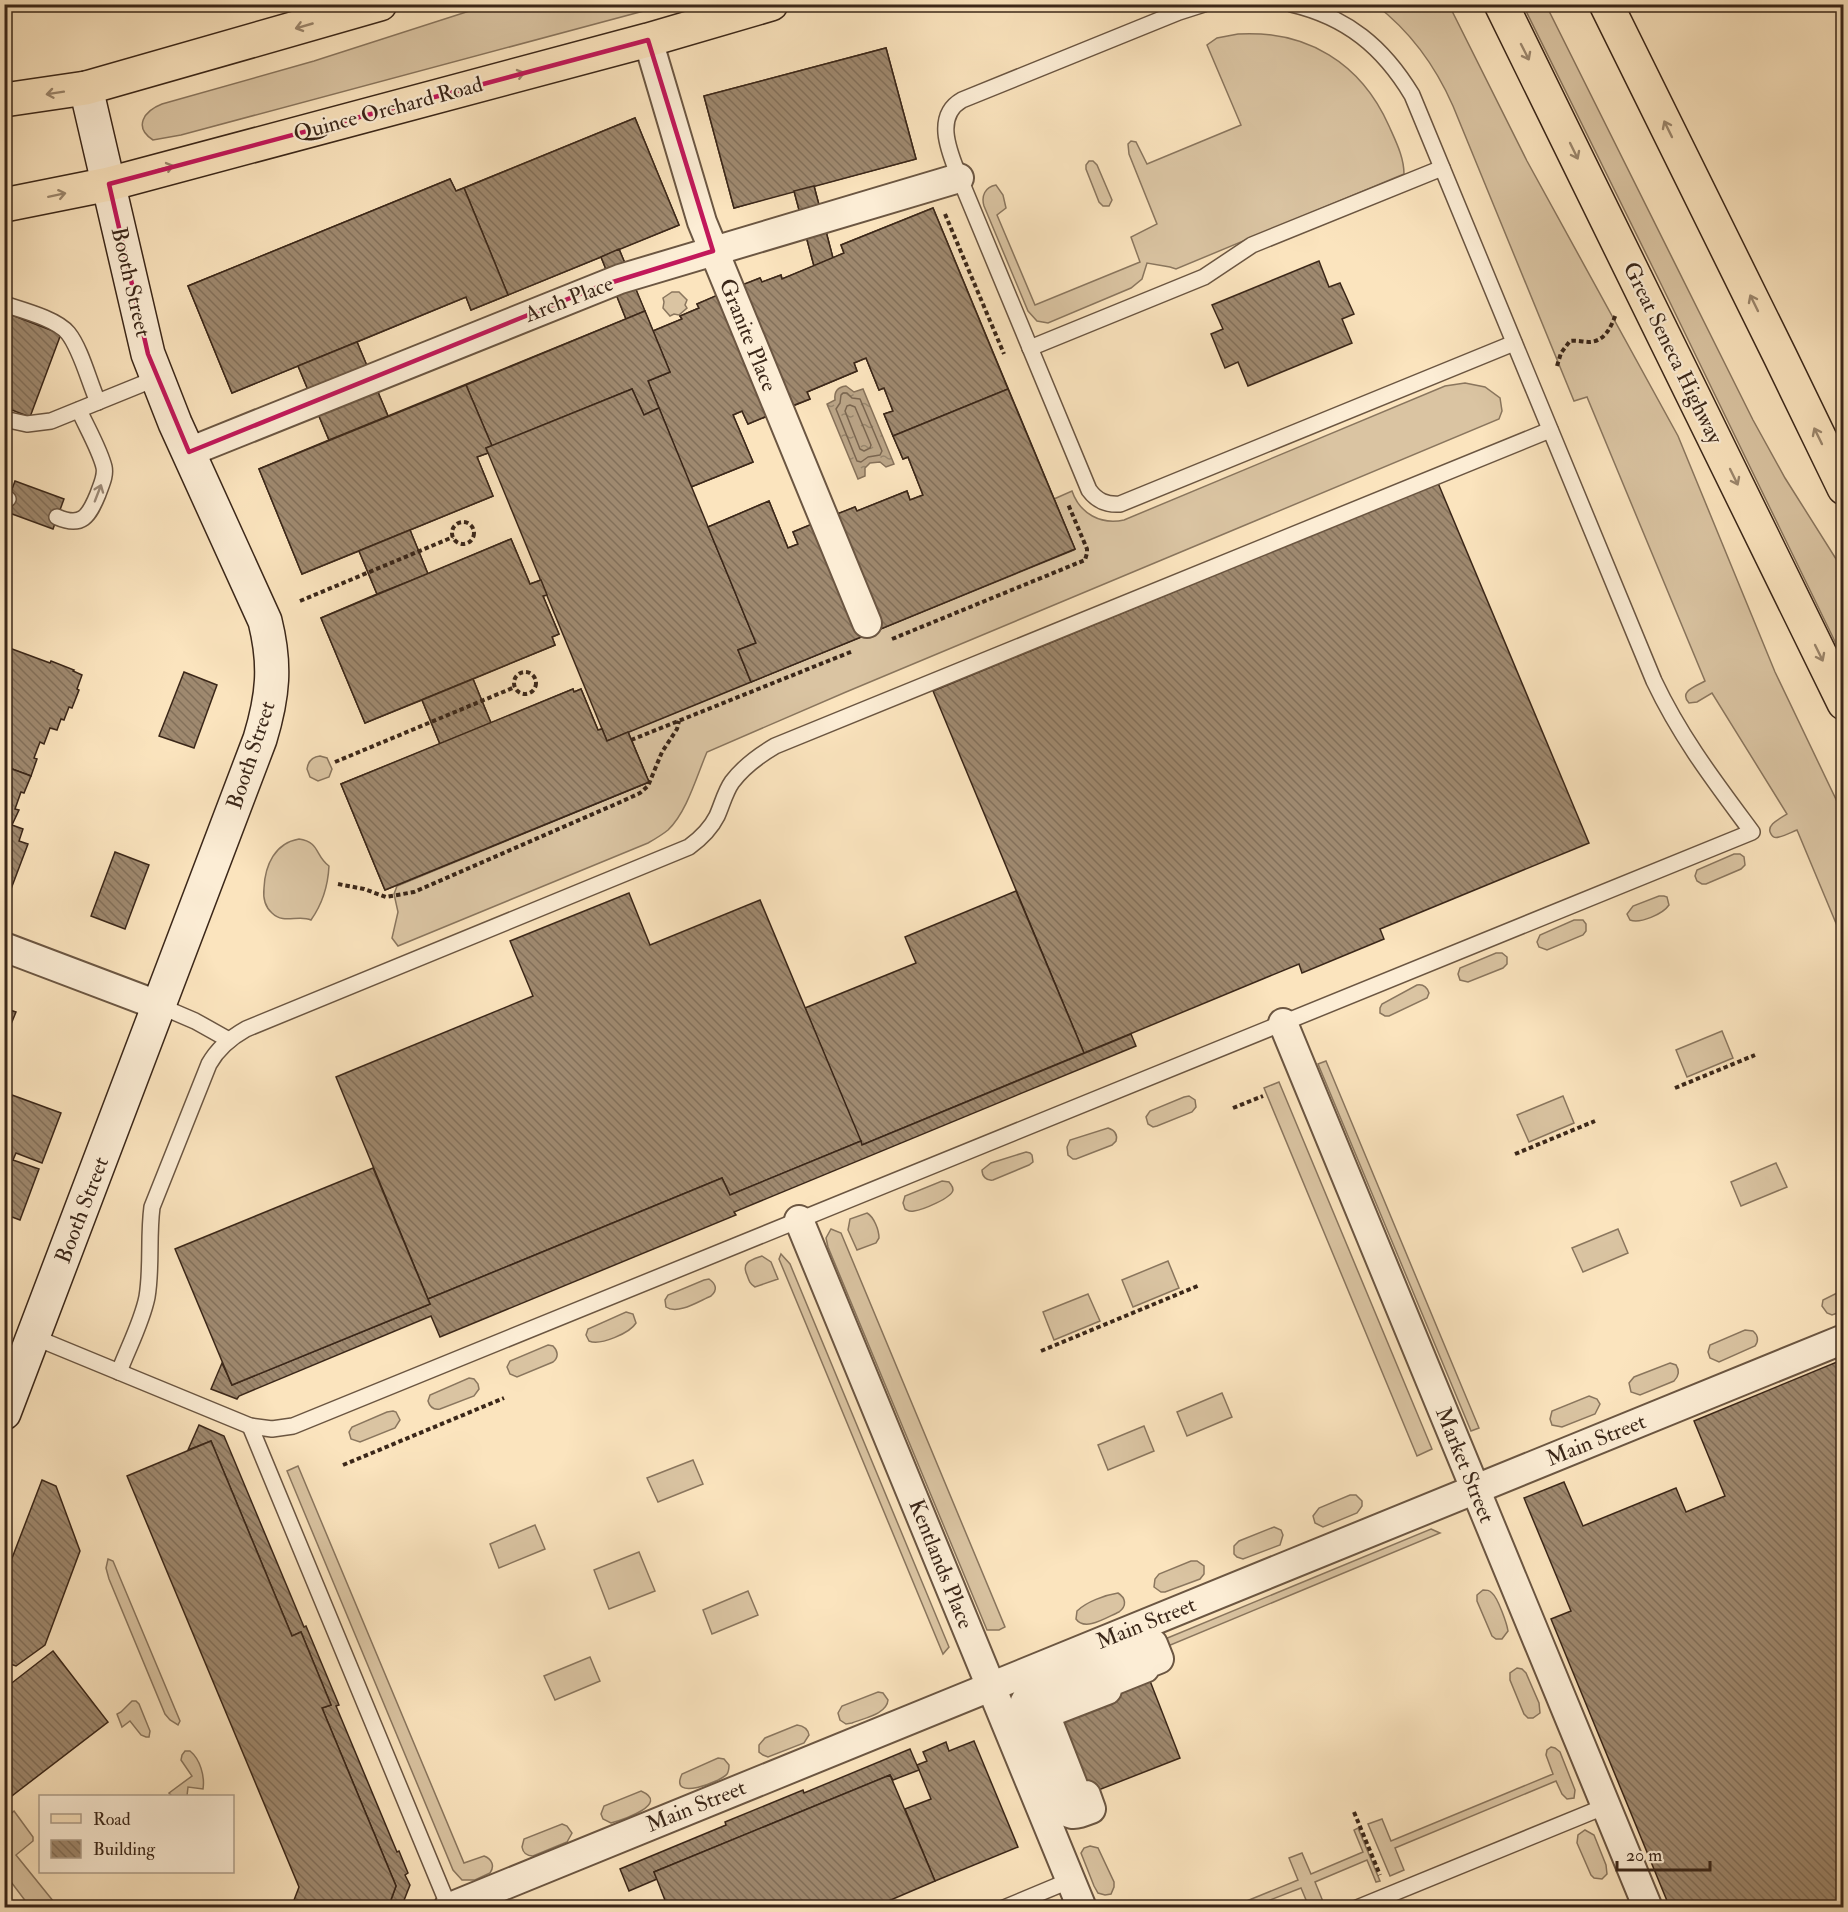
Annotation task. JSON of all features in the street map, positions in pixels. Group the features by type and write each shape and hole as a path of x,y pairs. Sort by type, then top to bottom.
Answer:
{"main road":[{"path":"4,100 86,88 380,4"},
{"name":"Quince Orchard Road","path":"4,206 109,184 648,40 771,4"},
{"name":"Great Seneca Highway","path":"1501,4 1844,703"},
{"path":"1611,13 1844,488"}],"street":[{"name":"Granite Place","path":"648,40 699,214 876,632"},
{"name":"Booth Street","path":"4,1413 260,739 271,695 273,672 271,645 265,621 148,354 86,88"},
{"name":"Arch Place","path":"189,452 600,286 713,250 959,178"},
{"path":"4,947 160,1006"},
{"name":"Market Street","path":"1283,1023 1648,1908"},
{"name":"Kentlands Place","path":"799,1220 1083,1908"},
{"name":"Main Street","path":"448,1907 1844,1339"},
{"path":"1153,1644 1159,1659 1144,1665 1145,1668 1105,1684 1107,1690 1045,1714 1078,1798 1086,1795 1091,1809 1077,1815 1066,1811 1062,1806 1024,1718 1025,1700 1037,1691 1153,1644"}],"lane":[{"path":"1203,4 957,103 949,112 945,131 949,151 959,178 1094,498 1102,503 1120,504 1514,343"},
{"path":"34,1337 250,1426 272,1429 293,1426 1752,832 1696,757 1663,700 1412,95 1394,67 1364,37 1320,12 1291,4"},
{"path":"1030,348 1204,277 1252,245 1442,168"},
{"path":"4,304 55,323 68,332 98,402"},
{"path":"4,419 33,424 56,419 157,378"},
{"path":"57,517 73,522 85,518 90,512 104,476 102,463 79,410"},
{"path":"119,1372 147,1297 149,1228 152,1207 209,1064 228,1040 246,1029 688,847 704,835 716,819 731,784 743,768 757,756 775,746 1550,430"},
{"path":"160,1006 195,1021 228,1040"},
{"path":"250,1426 448,1907"},
{"path":"1357,1908 1606,1806"},
{"path":"1004,1908 1071,1880"}],"path":[{"path":"945,213 1009,365"},
{"path":"1557,366 1561,353 1570,342 1599,340 1607,332 1616,314"},
{"path":"876,632 1085,560 1087,549 1064,495"},
{"path":"465,522 471,526 474,533 470,542 459,544 453,537 453,528 458,523 465,522"},
{"path":"300,601 453,537"},
{"path":"631,740 845,653 858,650"},
{"path":"522,673 530,674 534,679 535,686 531,692 521,693 515,687 514,680 522,673"},
{"path":"335,762 515,687"},
{"path":"338,884 364,889 386,897 414,892 640,793 648,786 662,752 677,729 679,721"},
{"path":"1675,1088 1755,1055"},
{"path":"1233,1108 1263,1096"},
{"path":"1515,1154 1595,1121"},
{"path":"1041,1351 1200,1285"},
{"path":"343,1465 504,1398"},
{"path":"1354,1812 1389,1895"}],"highlighted area":[{"path":"648,40 713,251 600,286 189,452 148,354 109,184"}],"shaded area":[{"path":"488,5 666,5 181,135 153,140 143,130 143,120 146,115 162,104 314,61"},
{"path":"1376,5 1449,5 1527,161 1678,436 1775,672 1843,814 1843,940 1797,830 1777,838 1771,834 1772,825 1787,814 1712,693 1697,702 1689,703 1686,699 1690,689 1705,681 1587,397 1574,401 1453,106 1438,77 1411,38"},
{"path":"1523,5 1546,5 1753,420 1785,478 1843,570 1843,658 1662,286"},
{"path":"1238,34 1263,34 1287,38 1329,55 1347,68 1363,84 1389,126 1403,162 1404,174 1176,269 1147,263 1142,279 1131,288 1048,323 1037,321 1028,311 984,206 984,195 987,190 996,185 1003,195 1006,208 997,215 1035,305 1140,262 1131,237 1157,224 1129,154 1128,144 1131,141 1136,142 1147,164 1241,125 1207,45 1217,38"},
{"path":"1089,161 1097,165 1112,200 1109,206 1103,206 1099,202 1086,169"},
{"path":"672,292 679,292 687,300 685,305 687,308 679,315 670,316 663,308 663,298"},
{"path":"1465,383 1485,387 1500,398 1502,411 1499,419 707,752 681,813 668,830 648,843 398,946 392,938 398,912 394,894 397,886 649,782 628,732 1074,550 1054,499 1072,491 1080,506 1092,516 1107,521 1124,520 1445,386"},
{"path":"320,756 327,758 332,769 329,777 318,781 310,777 307,769 311,760"},
{"path":"299,839 311,843 329,866 324,894 311,920 281,918 272,913 264,898 265,879 273,856 284,845"},
{"path":"1734,854 1744,857 1745,865 1741,869 1706,884 1697,881 1695,876 1697,870"},
{"path":"1659,896 1667,897 1669,905 1666,908 1657,915 1645,919 1630,920 1627,914 1633,906"},
{"path":"1574,920 1583,920 1586,924 1586,931 1583,935 1547,950 1539,947 1537,942 1540,935"},
{"path":"1496,953 1502,953 1507,957 1507,964 1503,968 1468,982 1460,980 1458,974 1460,968"},
{"path":"1417,985 1427,989 1429,993 1427,998 1389,1016 1380,1013 1382,1004"},
{"path":"1722,1031 1733,1058 1687,1077 1676,1050"},
{"path":"1326,1061 1479,1428 1471,1431 1318,1064"},
{"path":"1279,1082 1432,1449 1417,1456 1264,1088"},
{"path":"1189,1096 1195,1100 1196,1107 1192,1112 1157,1126 1153,1127 1148,1124 1146,1117 1150,1111"},
{"path":"1563,1096 1574,1123 1529,1142 1517,1115"},
{"path":"1108,1128 1116,1134 1116,1141 1112,1145 1076,1159 1068,1155 1067,1147 1070,1140"},
{"path":"1026,1152 1032,1155 1033,1162 1029,1165 993,1180 988,1180 984,1176 982,1170 991,1163"},
{"path":"1776,1163 1787,1187 1741,1206 1731,1182"},
{"path":"942,1181 949,1182 953,1187 948,1197 918,1210 905,1209 903,1203 905,1196"},
{"path":"867,1213 876,1224 879,1238 876,1243 857,1250 848,1230 850,1219"},
{"path":"831,1229 841,1233 1005,1627 999,1630 987,1630 828,1247 826,1238"},
{"path":"1618,1229 1628,1253 1583,1272 1572,1248"},
{"path":"781,1254 790,1264 949,1647 943,1654 779,1259"},
{"path":"762,1256 771,1262 778,1279 755,1287 749,1281 745,1267 748,1262"},
{"path":"1168,1261 1179,1288 1133,1307 1122,1280"},
{"path":"709,1279 715,1287 715,1292 711,1296 682,1308 666,1307 665,1300 668,1295"},
{"path":"1843,1290 1843,1311 1832,1315 1827,1313 1822,1306 1823,1300"},
{"path":"1088,1294 1100,1321 1054,1340 1043,1312"},
{"path":"626,1312 633,1314 636,1323 633,1327 607,1340 589,1341 586,1335 588,1329"},
{"path":"1745,1330 1756,1334 1755,1346 1719,1362 1710,1358 1708,1352 1710,1345"},
{"path":"548,1345 553,1346 557,1352 553,1362 517,1377 510,1374 507,1367 510,1361"},
{"path":"1670,1363 1676,1365 1678,1369 1678,1375 1674,1381 1640,1395 1631,1392 1629,1383 1634,1377"},
{"path":"469,1378 474,1379 478,1384 479,1389 474,1396 440,1409 434,1409 430,1405 428,1401 430,1395"},
{"path":"1222,1393 1232,1417 1187,1436 1177,1412"},
{"path":"1589,1396 1597,1399 1600,1404 1595,1414 1562,1427 1552,1425 1550,1419 1552,1411"},
{"path":"393,1411 400,1420 395,1428 360,1442 351,1439 349,1432 352,1427"},
{"path":"1144,1426 1154,1451 1108,1470 1098,1445"},
{"path":"693,1460 703,1484 658,1502 647,1478"},
{"path":"298,1466 464,1863 484,1856 492,1863 490,1873 475,1880 462,1880 453,1870 287,1471"},
{"path":"1350,1495 1356,1495 1362,1501 1362,1506 1357,1513 1323,1527 1315,1523 1313,1516 1319,1508"},
{"path":"535,1525 545,1549 499,1568 490,1544"},
{"path":"1274,1527 1281,1530 1283,1535 1280,1545 1243,1559 1234,1554 1234,1546 1239,1541"},
{"path":"1431,1529 1440,1533 1156,1651 1153,1644"},
{"path":"639,1552 655,1591 609,1609 594,1570"},
{"path":"108,1559 113,1561 180,1721 178,1725 165,1714 109,1579 106,1568"},
{"path":"1191,1561 1197,1561 1204,1566 1204,1574 1200,1579 1165,1592 1154,1587 1155,1579 1159,1574"},
{"path":"1483,1590 1492,1593 1502,1611 1508,1631 1502,1639 1492,1636 1477,1601 1477,1595"},
{"path":"748,1591 758,1615 712,1634 703,1610"},
{"path":"1118,1593 1123,1597 1124,1602 1119,1612 1090,1624 1080,1623 1076,1619 1077,1611 1085,1605"},
{"path":"590,1657 600,1681 555,1700 544,1676"},
{"path":"1517,1668 1526,1673 1539,1703 1540,1713 1533,1718 1528,1718 1524,1714 1510,1680 1510,1673"},
{"path":"878,1692 883,1693 888,1700 884,1709 852,1723 846,1724 840,1720 838,1713 842,1706"},
{"path":"132,1701 139,1704 150,1731 149,1737 141,1735 130,1721 122,1727 117,1714"},
{"path":"797,1725 805,1728 809,1735 804,1743 768,1757 759,1752 759,1745 765,1738"},
{"path":"1551,1747 1560,1752 1575,1790 1574,1798 1567,1799 1556,1781 1395,1848 1404,1870 1390,1876 1368,1824 1382,1819 1391,1841 1553,1774 1546,1755 1547,1750"},
{"path":"185,1751 194,1754 201,1768 203,1789 188,1787 187,1795 171,1795 169,1793 192,1776 181,1760"},
{"path":"718,1758 724,1759 729,1765 727,1774 697,1788 682,1787 680,1783 682,1774"},
{"path":"641,1791 649,1796 651,1801 648,1806 625,1819 611,1823 603,1819 601,1814 604,1806"},
{"path":"14,1811 33,1837 33,1841 16,1855 58,1907 30,1907 5,1874 5,1819"},
{"path":"562,1824 567,1826 572,1833 567,1842 533,1856 524,1852 522,1847 524,1839"},
{"path":"1358,1828 1380,1881 1376,1882 1367,1860 1315,1882 1324,1904 1309,1907 1301,1888 1252,1907 1232,1907 1298,1880 1289,1858 1302,1853 1311,1874 1363,1852 1354,1830"},
{"path":"1585,1830 1594,1835 1606,1865 1607,1874 1602,1879 1591,1875 1577,1843 1578,1835"},
{"path":"1090,1846 1098,1848 1114,1882 1111,1894 1098,1893 1094,1886 1081,1853 1084,1848"}],"water":[{"path":"846,386 854,392 863,389 894,464 886,467 880,462 870,463 865,468 865,476 858,479 827,404 835,400 839,389"}],"building":[{"path":"886,48 916,159 814,186 833,258 844,253 841,245 933,208 1075,549 751,682 738,650 756,643 708,527 769,501 788,548 798,544 793,532 855,507 857,511 907,491 910,500 923,495 908,457 903,459 884,414 893,411 884,388 879,390 866,358 854,363 857,371 807,392 810,399 748,424 742,411 733,415 753,462 691,487 659,408 644,415 632,389 486,448 488,453 477,457 493,496 410,530 428,574 511,539 530,584 541,580 547,595 543,596 559,634 552,637 555,645 473,679 491,723 573,689 574,692 581,689 598,730 602,729 607,741 628,732 649,782 385,890 341,784 440,744 422,700 365,723 321,618 377,594 359,551 302,574 259,469 329,440 298,366 232,393 188,286 450,179 456,191 635,118 679,225 619,249 653,331 682,319 680,316 699,308 697,304 760,278 762,282 781,275 782,279 814,266 794,191 734,208 704,96","holes":["601,257 626,319 388,416 357,342 466,297 471,310"]},
{"path":"886,48 916,159 734,208 704,96"},
{"path":"635,118 679,225 508,295 464,188"},
{"path":"450,179 456,191 464,188 508,295 471,310 466,297 232,393 188,286"},
{"path":"814,186 833,258 814,266 794,191"},
{"path":"933,208 1008,389 893,436 884,414 893,411 884,388 879,390 866,358 854,363 857,371 807,392 810,399 779,411 729,290 760,278 762,282 781,275 782,279 844,253 841,245"},
{"path":"619,249 645,311 626,319 601,257"},
{"path":"1319,261 1329,287 1340,283 1354,314 1342,319 1352,343 1248,386 1238,362 1225,368 1211,334 1223,329 1212,305"},
{"path":"729,290 779,411 748,424 742,411 733,415 753,462 691,487 648,381 670,372 653,331 682,319 680,316 699,308 697,304"},
{"path":"645,311 670,372 648,381 659,408 644,415 632,389 492,446 466,385"},
{"path":"4,312 61,334 30,417 4,407"},
{"path":"357,342 388,416 329,440 298,366"},
{"path":"466,385 492,446 486,448 488,453 477,457 493,496 302,574 259,469"},
{"path":"632,389 644,415 659,408 756,643 738,650 751,682 607,741 486,448"},
{"path":"1008,389 1075,549 871,633 824,519 855,507 857,511 907,491 910,500 923,495 908,457 903,459 893,436"},
{"path":"15,481 64,499 53,529 4,511"},
{"path":"1438,483 1589,843 1380,929 1384,939 1302,973 1299,964 1084,1053 933,691"},
{"path":"769,501 788,548 798,544 793,532 824,519 871,633 751,682 738,650 756,643 708,527"},
{"path":"410,530 428,574 377,594 359,551"},
{"path":"511,539 530,584 541,580 547,595 543,596 559,634 552,637 555,645 365,723 321,618"},
{"path":"4,646 50,663 51,661 82,675 72,708 69,707 57,730 50,728 44,744 40,742 31,776 4,766"},
{"path":"184,672 217,685 194,748 159,736"},
{"path":"473,679 491,723 440,744 422,700"},
{"path":"573,689 574,692 581,689 598,730 602,729 607,741 628,732 649,782 385,890 341,784"},
{"path":"4,766 31,776 24,793 21,792 15,809 19,810 12,825 23,829 19,841 28,844 11,889 4,886"},
{"path":"115,852 149,865 125,929 91,916"},
{"path":"1016,891 1084,1053 862,1145 805,1008 916,963 905,937"},
{"path":"629,893 650,945 760,900 861,1141 730,1195 722,1178 428,1299 336,1077 533,996 510,941"},
{"path":"4,1008 16,1012 4,1041"},
{"path":"1131,1034 1136,1046 734,1212 736,1215 440,1337 431,1316 239,1396 237,1399 211,1389 222,1363 232,1385 430,1304 428,1299 722,1178 730,1195 861,1141 862,1145"},
{"path":"12,1095 61,1113 42,1163 16,1153 13,1160 39,1169 20,1220 4,1214 4,1097 11,1099"},
{"path":"373,1168 430,1304 232,1385 175,1249"},
{"path":"1844,1359 1844,1908 1670,1908 1551,1619 1571,1611 1524,1498 1564,1482 1583,1526 1676,1488 1686,1512 1725,1496 1694,1421"},
{"path":"199,1425 224,1436 304,1627 306,1626 339,1705 336,1706 408,1873 405,1875 410,1885 401,1908 388,1908 396,1886 322,1708 331,1705 301,1632 292,1636 211,1441 188,1450"},
{"path":"211,1441 292,1636 301,1632 331,1705 322,1708 396,1886 388,1908 291,1908 299,1887 127,1476"},
{"path":"42,1480 56,1486 80,1551 45,1645 16,1666 4,1662 4,1579"},
{"path":"53,1651 108,1722 4,1802 4,1689"},
{"path":"1145,1668 1180,1758 1078,1798 1045,1714"},
{"path":"974,1741 1018,1847 935,1881 905,1809 931,1799 917,1765 927,1761 923,1752 946,1742 949,1751"},
{"path":"910,1749 919,1770 893,1780 890,1775 654,1872 657,1879 629,1891 620,1869 726,1825 725,1822 803,1790 804,1793"},
{"path":"890,1775 935,1881 872,1908 668,1908 654,1872"}]}
